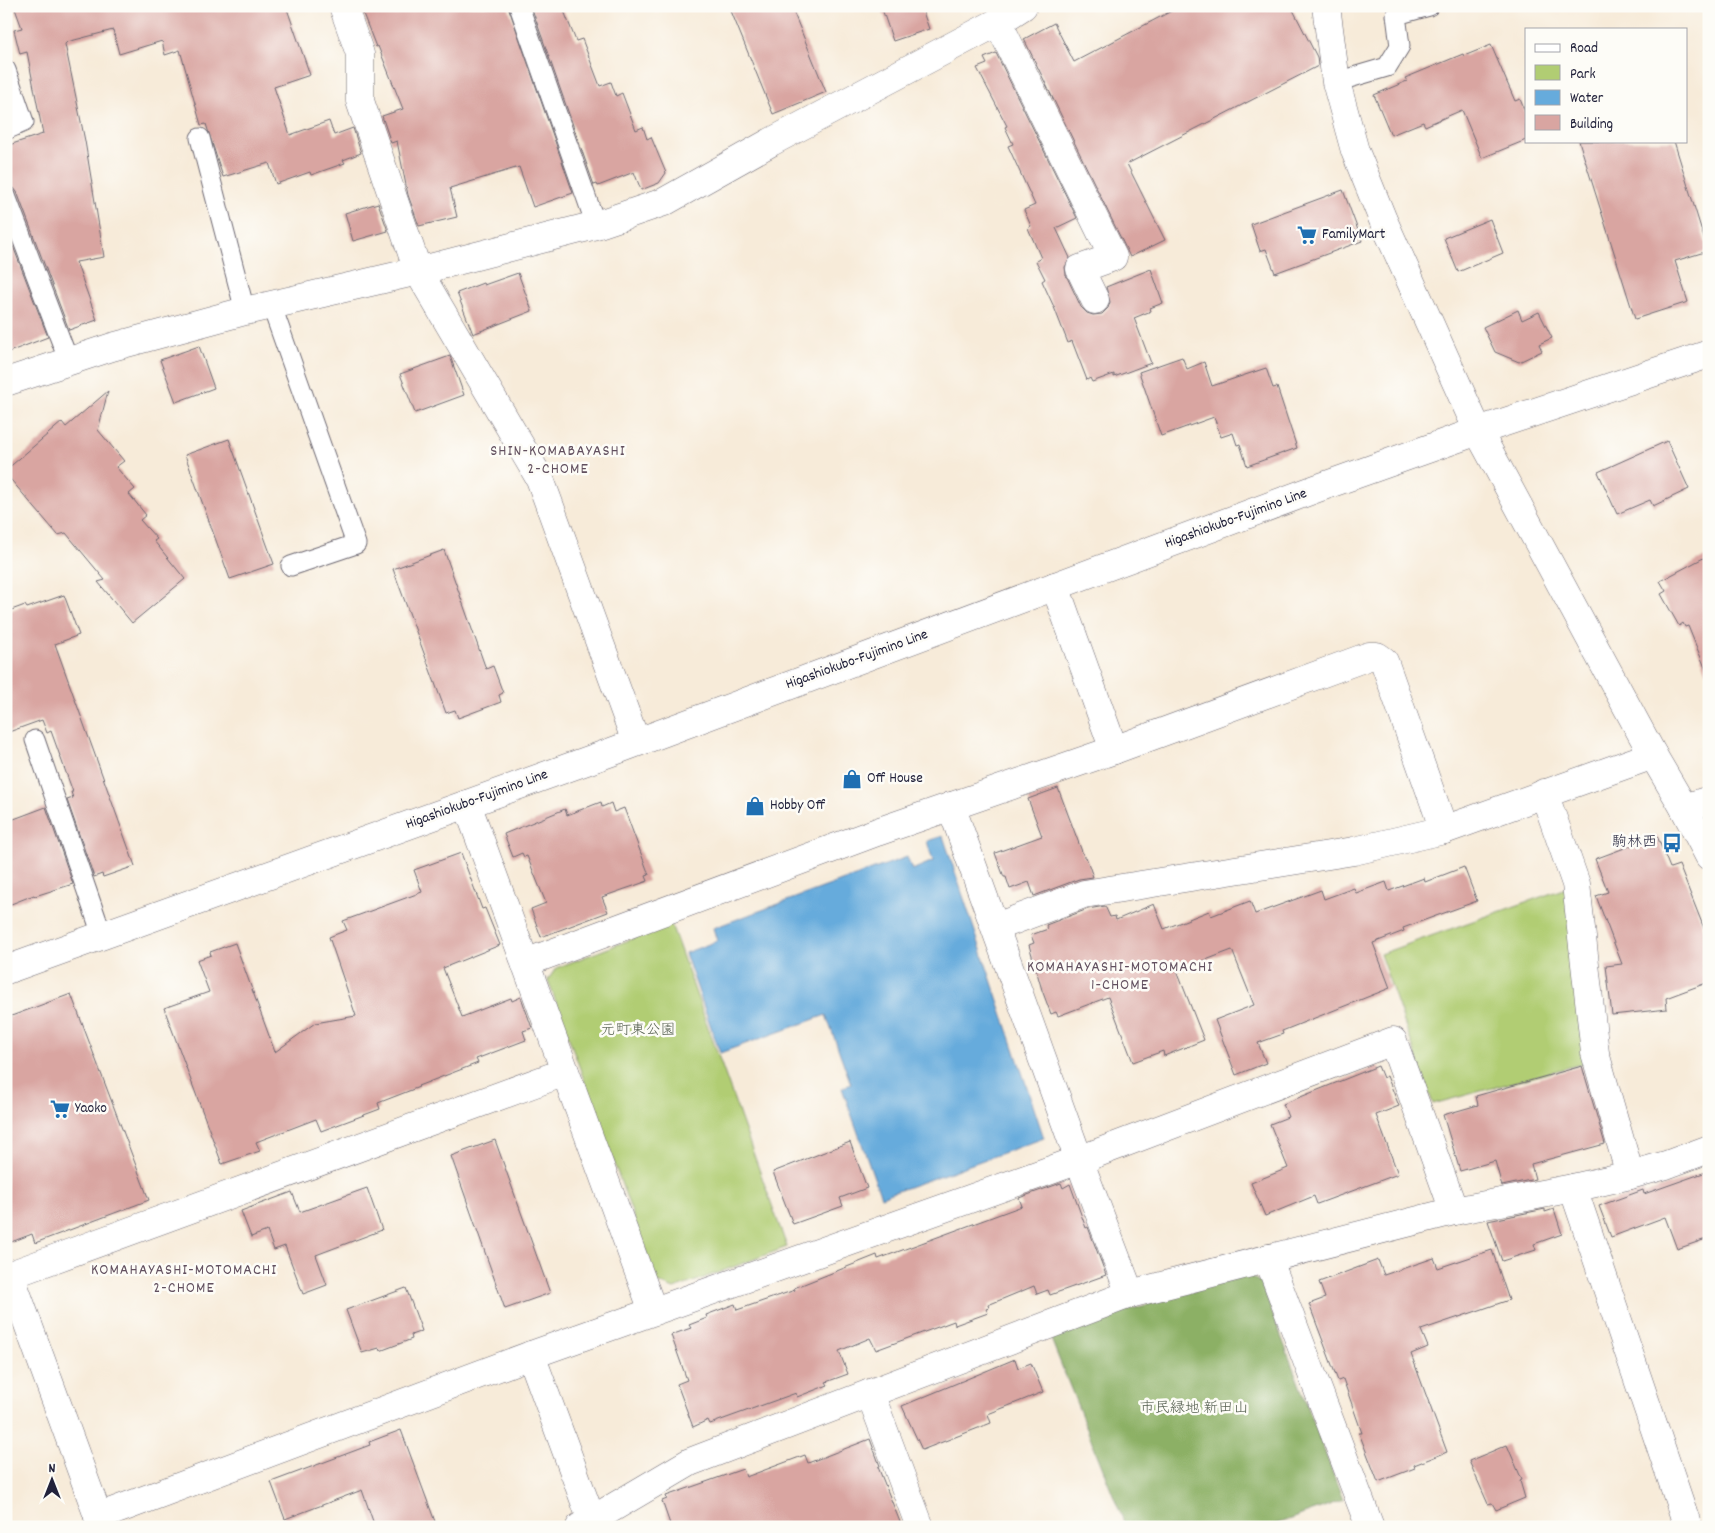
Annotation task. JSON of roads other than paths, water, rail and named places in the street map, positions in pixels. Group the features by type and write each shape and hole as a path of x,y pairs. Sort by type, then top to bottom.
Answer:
{"street":[{"path":"343,6 360,54 360,101 418,271 540,479 636,742"},
{"path":"6,382 112,347 258,308 418,271 596,225 664,202 772,142 998,22 1023,6"},
{"path":"1326,6 1336,82 1355,151 1383,220 1478,431 1653,755 1696,804 1709,856"},
{"path":"998,22 1113,257 1080,269 1096,300"},
{"name":"Higashiokubo-Fujimino Line","path":"8,964 102,935 466,804 1318,488 1478,431 1709,354"},
{"path":"1055,586 1114,750"},
{"path":"525,963 877,832 1114,750 1369,656 1377,656 1384,660 1444,830"},
{"path":"996,927 1084,894 1354,851 1444,830 1653,755"},
{"path":"1544,793 1576,884 1595,1053 1630,1175"},
{"path":"466,804 653,1311"},
{"path":"951,806 1130,1294"},
{"path":"565,1072 10,1275 100,1522 531,1355 1080,1160 1393,1041 1454,1210"},
{"path":"531,1355 586,1524 690,1462 1130,1294 1454,1210 1574,1188 1630,1175 1666,1165 1709,1149"},
{"path":"1574,1188 1688,1527"},
{"path":"1268,1258 1370,1527"},
{"path":"870,1393 920,1527"}],"lane":[{"path":"518,6 596,225"},
{"path":"1336,82 1388,67 1400,46 1396,15 1429,6"},
{"path":"6,70 24,122 6,130"},
{"path":"200,138 258,308 356,544 291,566"},
{"path":"6,196 69,362"},
{"path":"35,740 102,935"}],"water":[{"path":"943,836 1044,1138 881,1197 842,1088 851,1084 826,1015 720,1053 685,953 717,941 713,928 907,857 912,870 933,861 927,841"}],"place":[{"name":"FamilyMart","path":"1307,235"},
{"name":"Off House","path":"852,779"},
{"name":"Hobby Off","path":"755,806"},
{"name":"駒林西","path":"1672,843"},
{"name":"Yaoko","path":"60,1109"}],"district":[{"name":"SHIN-KOMABAYASHI 2-CHOME","path":"558,460"},
{"name":"KOMAHAYASHI-MOTOMACHI 1-CHOME","path":"1120,976"},
{"name":"KOMAHAYASHI-MOTOMACHI 2-CHOME","path":"184,1279"}],"park label":[{"name":"元町東公園","path":"638,1031"},
{"name":"市民緑地 新田山","path":"1194,1409"}]}
